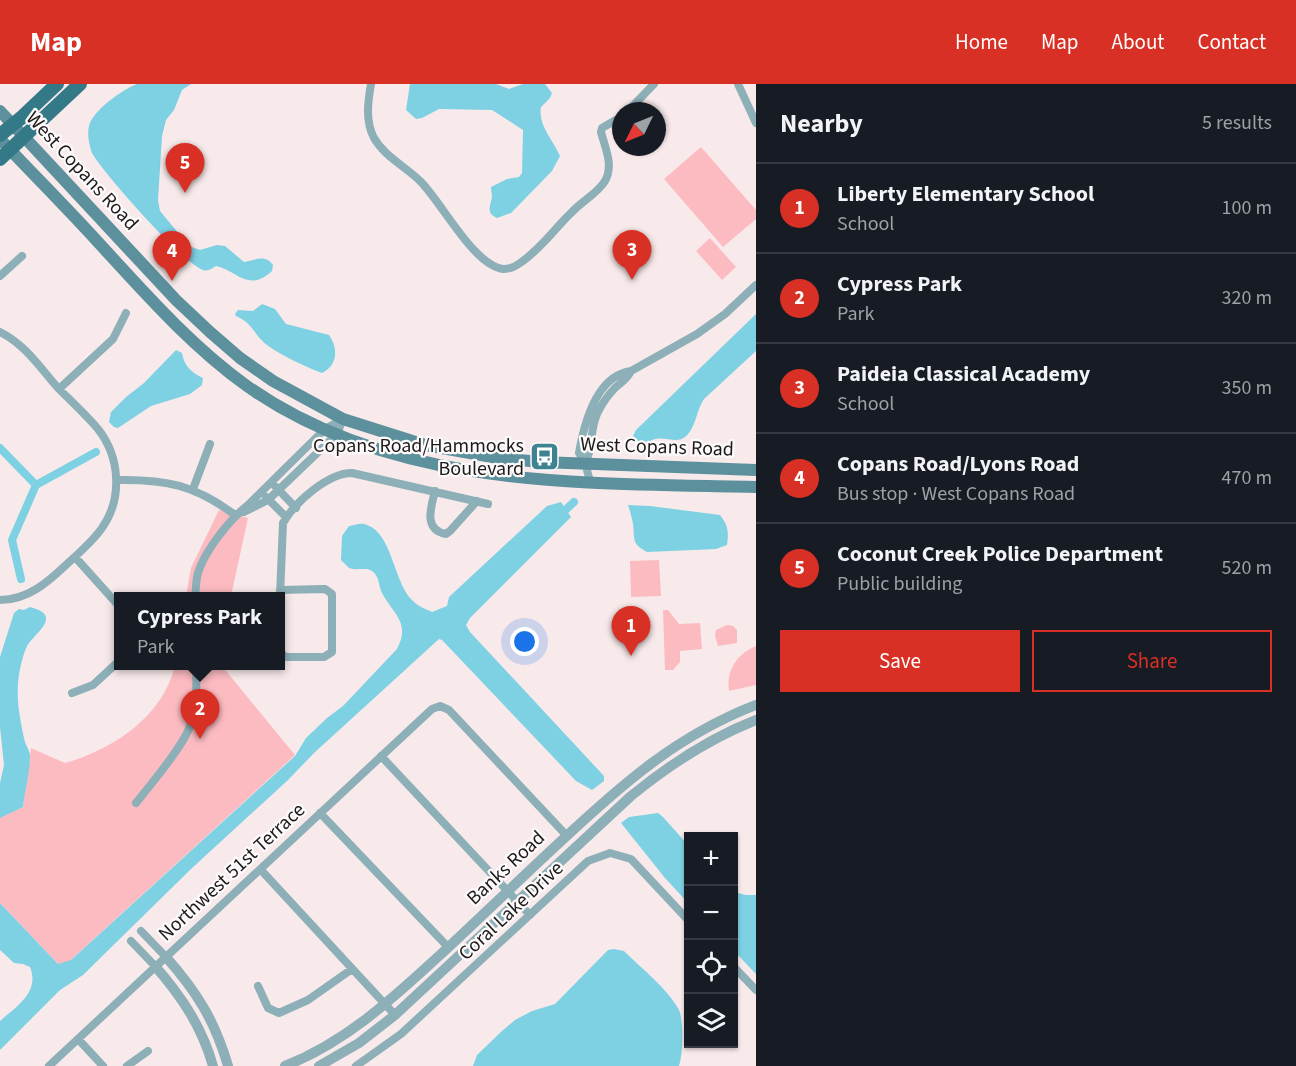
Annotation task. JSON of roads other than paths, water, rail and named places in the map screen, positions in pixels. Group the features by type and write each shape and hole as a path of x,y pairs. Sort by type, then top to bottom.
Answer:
{"main road":[{"path":"0,137 57,84"},
{"path":"5,154 80,84"},
{"name":"West Copans Road","path":"0,111 176,300 210,332 240,358 273,381 343,419 425,445 531,461 756,470"},
{"name":"West Copans Road","path":"0,137 5,154 199,347 248,386 298,416 331,431 403,457 451,469 497,475 590,481 756,487"}],"street":[{"path":"371,84 368,103 370,129 381,148 428,189 450,222 487,262 504,269 519,264 530,255 605,180 609,162 601,132 602,128 612,122"},
{"path":"637,102 654,84"},
{"path":"738,84 756,122"},
{"path":"0,276 22,256"},
{"path":"590,481 585,463 579,453 583,427 596,399 622,372 631,371 697,334 725,314 756,285"},
{"path":"60,389 113,339 126,313"},
{"path":"0,332 24,348 98,429 114,459 116,480 114,504 103,527 75,557 36,590 23,597 0,600"},
{"path":"236,515 268,500 343,419"},
{"path":"195,592 197,576 205,557 236,515 331,431"},
{"path":"193,489 210,444"},
{"path":"280,592 283,523 320,484 346,473 488,504"},
{"path":"116,480 160,481 193,489 236,515"},
{"path":"272,482 296,508"},
{"path":"435,491 429,513 433,528 439,533 446,534 450,531 477,501"},
{"path":"262,492 286,518"},
{"path":"75,557 114,600"},
{"path":"285,593 326,590 332,594 332,652 324,657 285,656"},
{"path":"72,693 93,684 114,665"},
{"path":"136,803 187,734 193,714 196,670"},
{"name":"Banks Road","path":"285,1066 341,1038 386,1005 618,789 662,754 708,727 756,705"},
{"name":"Northwest 51st Terrace","path":"49,1066 432,709 440,706 449,710 567,836"},
{"name":"Banks Road","path":"319,1066 359,1043 395,1015 652,779 697,749 756,720"},
{"path":"381,756 530,915"},
{"path":"320,813 448,947"},
{"name":"Coral Lake Drive","path":"356,1066 401,1034 588,861 610,853 631,859 684,916"},
{"path":"261,870 395,1015"},
{"path":"141,931 187,981 204,1005 216,1029 228,1066"},
{"path":"130,941 175,989 190,1011 205,1040 213,1066"},
{"path":"258,986 268,1008 279,1013 308,1000 352,969"},
{"path":"738,971 756,990"},
{"path":"78,1039 103,1066"},
{"path":"127,1066 148,1051"}],"water":[{"path":"137,84 191,84 182,90 174,110 166,120 162,136 158,200 160,211 189,246 200,250 217,245 225,246 244,262 267,260 273,265 272,271 264,277 256,280 243,279 216,266 210,270 203,270 193,264 144,217 99,164 89,143 89,126 96,114 109,101"},
{"path":"410,84 496,84 509,89 523,84 545,84 552,93 541,107 542,120 560,156 552,171 511,213 497,218 491,214 490,209 491,187 507,179 519,177 522,173 523,130 492,110 439,109 416,119 406,110"},
{"path":"262,304 275,309 286,324 329,335 335,351 331,366 322,373 302,365 267,345 250,326 235,314 238,310 253,311"},
{"path":"756,314 756,351 704,399 689,433 676,440 655,439 641,445 633,436 636,430"},
{"path":"176,350 182,353 189,368 203,378 202,385 190,394 151,406 118,428 114,427 109,422 111,412"},
{"path":"561,502 571,517 470,618 466,625 604,776 604,781 592,790 576,781 439,639 191,869 83,975 60,990 0,1050 0,1021 25,998 32,984 32,976 30,967 14,963 0,950 0,903 58,964 71,960 295,756 306,738 343,706 397,649 401,640 401,625 382,593 376,576 369,570 349,568 341,560 342,536 349,526 363,524 375,530 387,548 406,592 416,604 432,612 447,606 449,597 547,506"},
{"path":"628,505 720,515 727,529 727,545 716,549 647,552 635,541"},
{"path":"30,607 40,610 45,614 46,619 45,624 26,649 19,678 19,712 30,762 23,807 0,818 0,783 4,765 0,727 0,657 14,613 19,609 24,610"},
{"path":"658,813 684,841 684,899 621,823 629,817"},
{"path":"738,893 756,895 756,974 738,955"},
{"path":"608,950 624,951 668,994 679,1010 682,1038 679,1066 473,1066 477,1055 515,1020 532,1011 555,1004"}],"waterway":[{"path":"0,448 36,485 12,540 21,579"},
{"path":"36,485 96,452"},
{"path":"560,515 574,502"}],"place":[{"name":"Coconut Creek Police Department","path":"185,193"},
{"name":"Paideia Classical Academy","path":"632,280"},
{"name":"Copans Road/Lyons Road","path":"172,281"},
{"name":"Copans Road/Hammocks Boulevard","path":"545,457"},
{"name":"Liberty Elementary School","path":"631,656"},
{"name":"Cypress Park","path":"200,739"}]}
